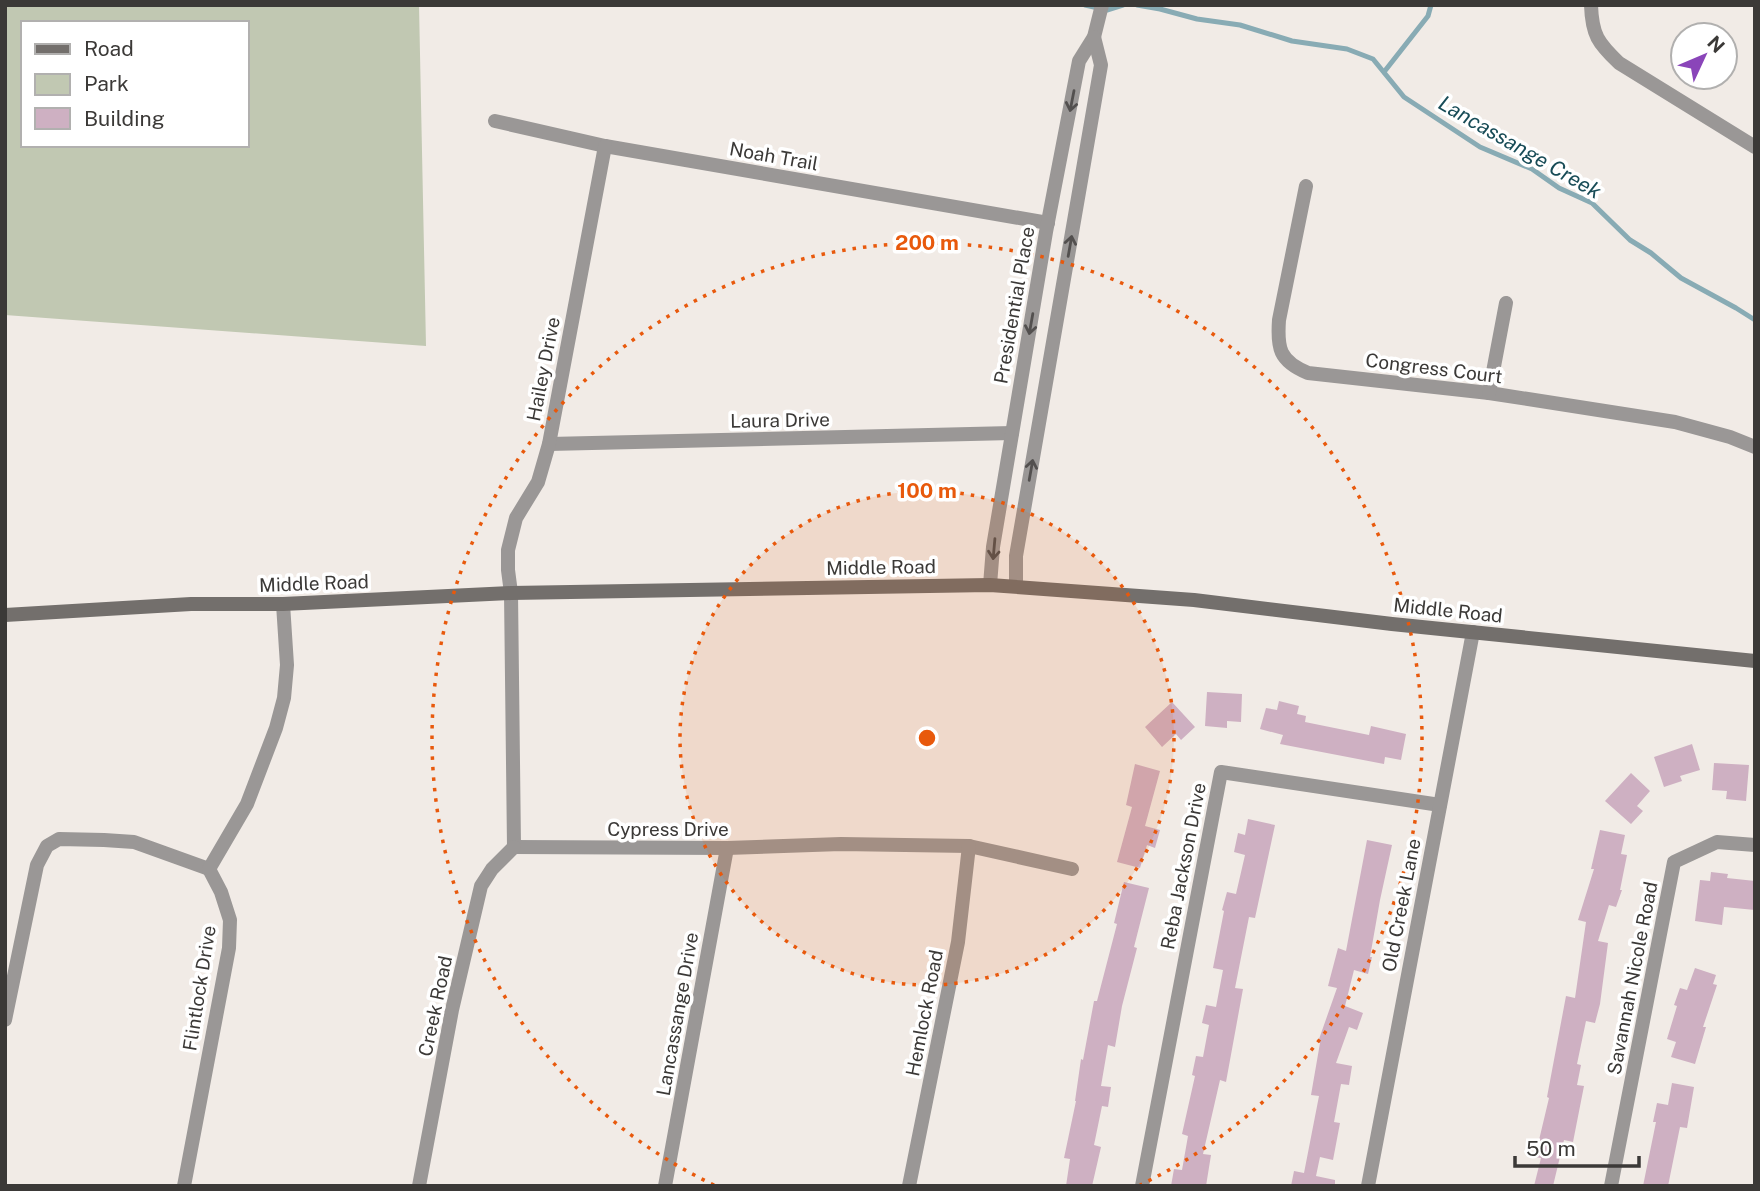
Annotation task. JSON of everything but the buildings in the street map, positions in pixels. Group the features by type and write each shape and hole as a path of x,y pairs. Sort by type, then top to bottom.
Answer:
{"main road":[{"name":"Middle Road","path":"5,615 191,604 283,604 511,593 990,585 1194,600 1392,624 1755,661"}],"street":[{"path":"1591,11 1596,37 1619,63 1755,148"},
{"name":"Presidential Place","path":"990,585 993,547 1012,433 1079,61 1094,37 1100,13"},
{"name":"Presidential Place","path":"1016,586 1016,556 1101,65 1094,37"},
{"name":"Noah Trail","path":"495,121 605,146 1048,223"},
{"name":"Hailey Drive","path":"511,593 508,550 516,518 538,482 549,444 605,146"},
{"name":"Congress Court","path":"1306,186 1277,342 1285,358 1296,368 1308,373 1489,393 1675,422 1755,447"},
{"path":"1489,393 1506,303"},
{"name":"Laura Drive","path":"549,444 1012,433"},
{"path":"511,593 514,847"},
{"path":"5,1020 37,866 47,846 59,839 134,842 209,869 247,804 276,728 284,698 287,665 283,604"},
{"name":"Old Creek Lane","path":"1368,1186 1473,632"},
{"name":"Reba Jackson Drive","path":"1142,1186 1221,772 1440,805"},
{"name":"Savannah Nicole Road","path":"1611,1186 1674,862 1717,842 1755,845"},
{"name":"Cypress Drive","path":"514,847 727,848 841,844 970,846 1072,869"},
{"name":"Hemlock Road","path":"909,1186 958,942 970,846"},
{"name":"Creek Road","path":"419,1186 452,1010 481,886 492,869 514,847"},
{"name":"Lancassange Drive","path":"665,1186 727,848"},
{"name":"Flintlock Drive","path":"184,1186 229,948 230,920 221,892 209,869"}],"green space":[{"path":"5,5 419,5 426,346 5,315"}],"waterway":[{"name":"Lancassange Creek","path":"1085,5 1107,10 1123,5"},
{"name":"Lancassange Creek","path":"1137,5 1197,19 1240,25 1292,41 1347,49 1373,59 1404,97 1480,147 1532,169 1559,188 1592,203 1630,240 1651,253 1681,278 1755,320"},
{"path":"1384,72 1428,16 1431,5"}]}
